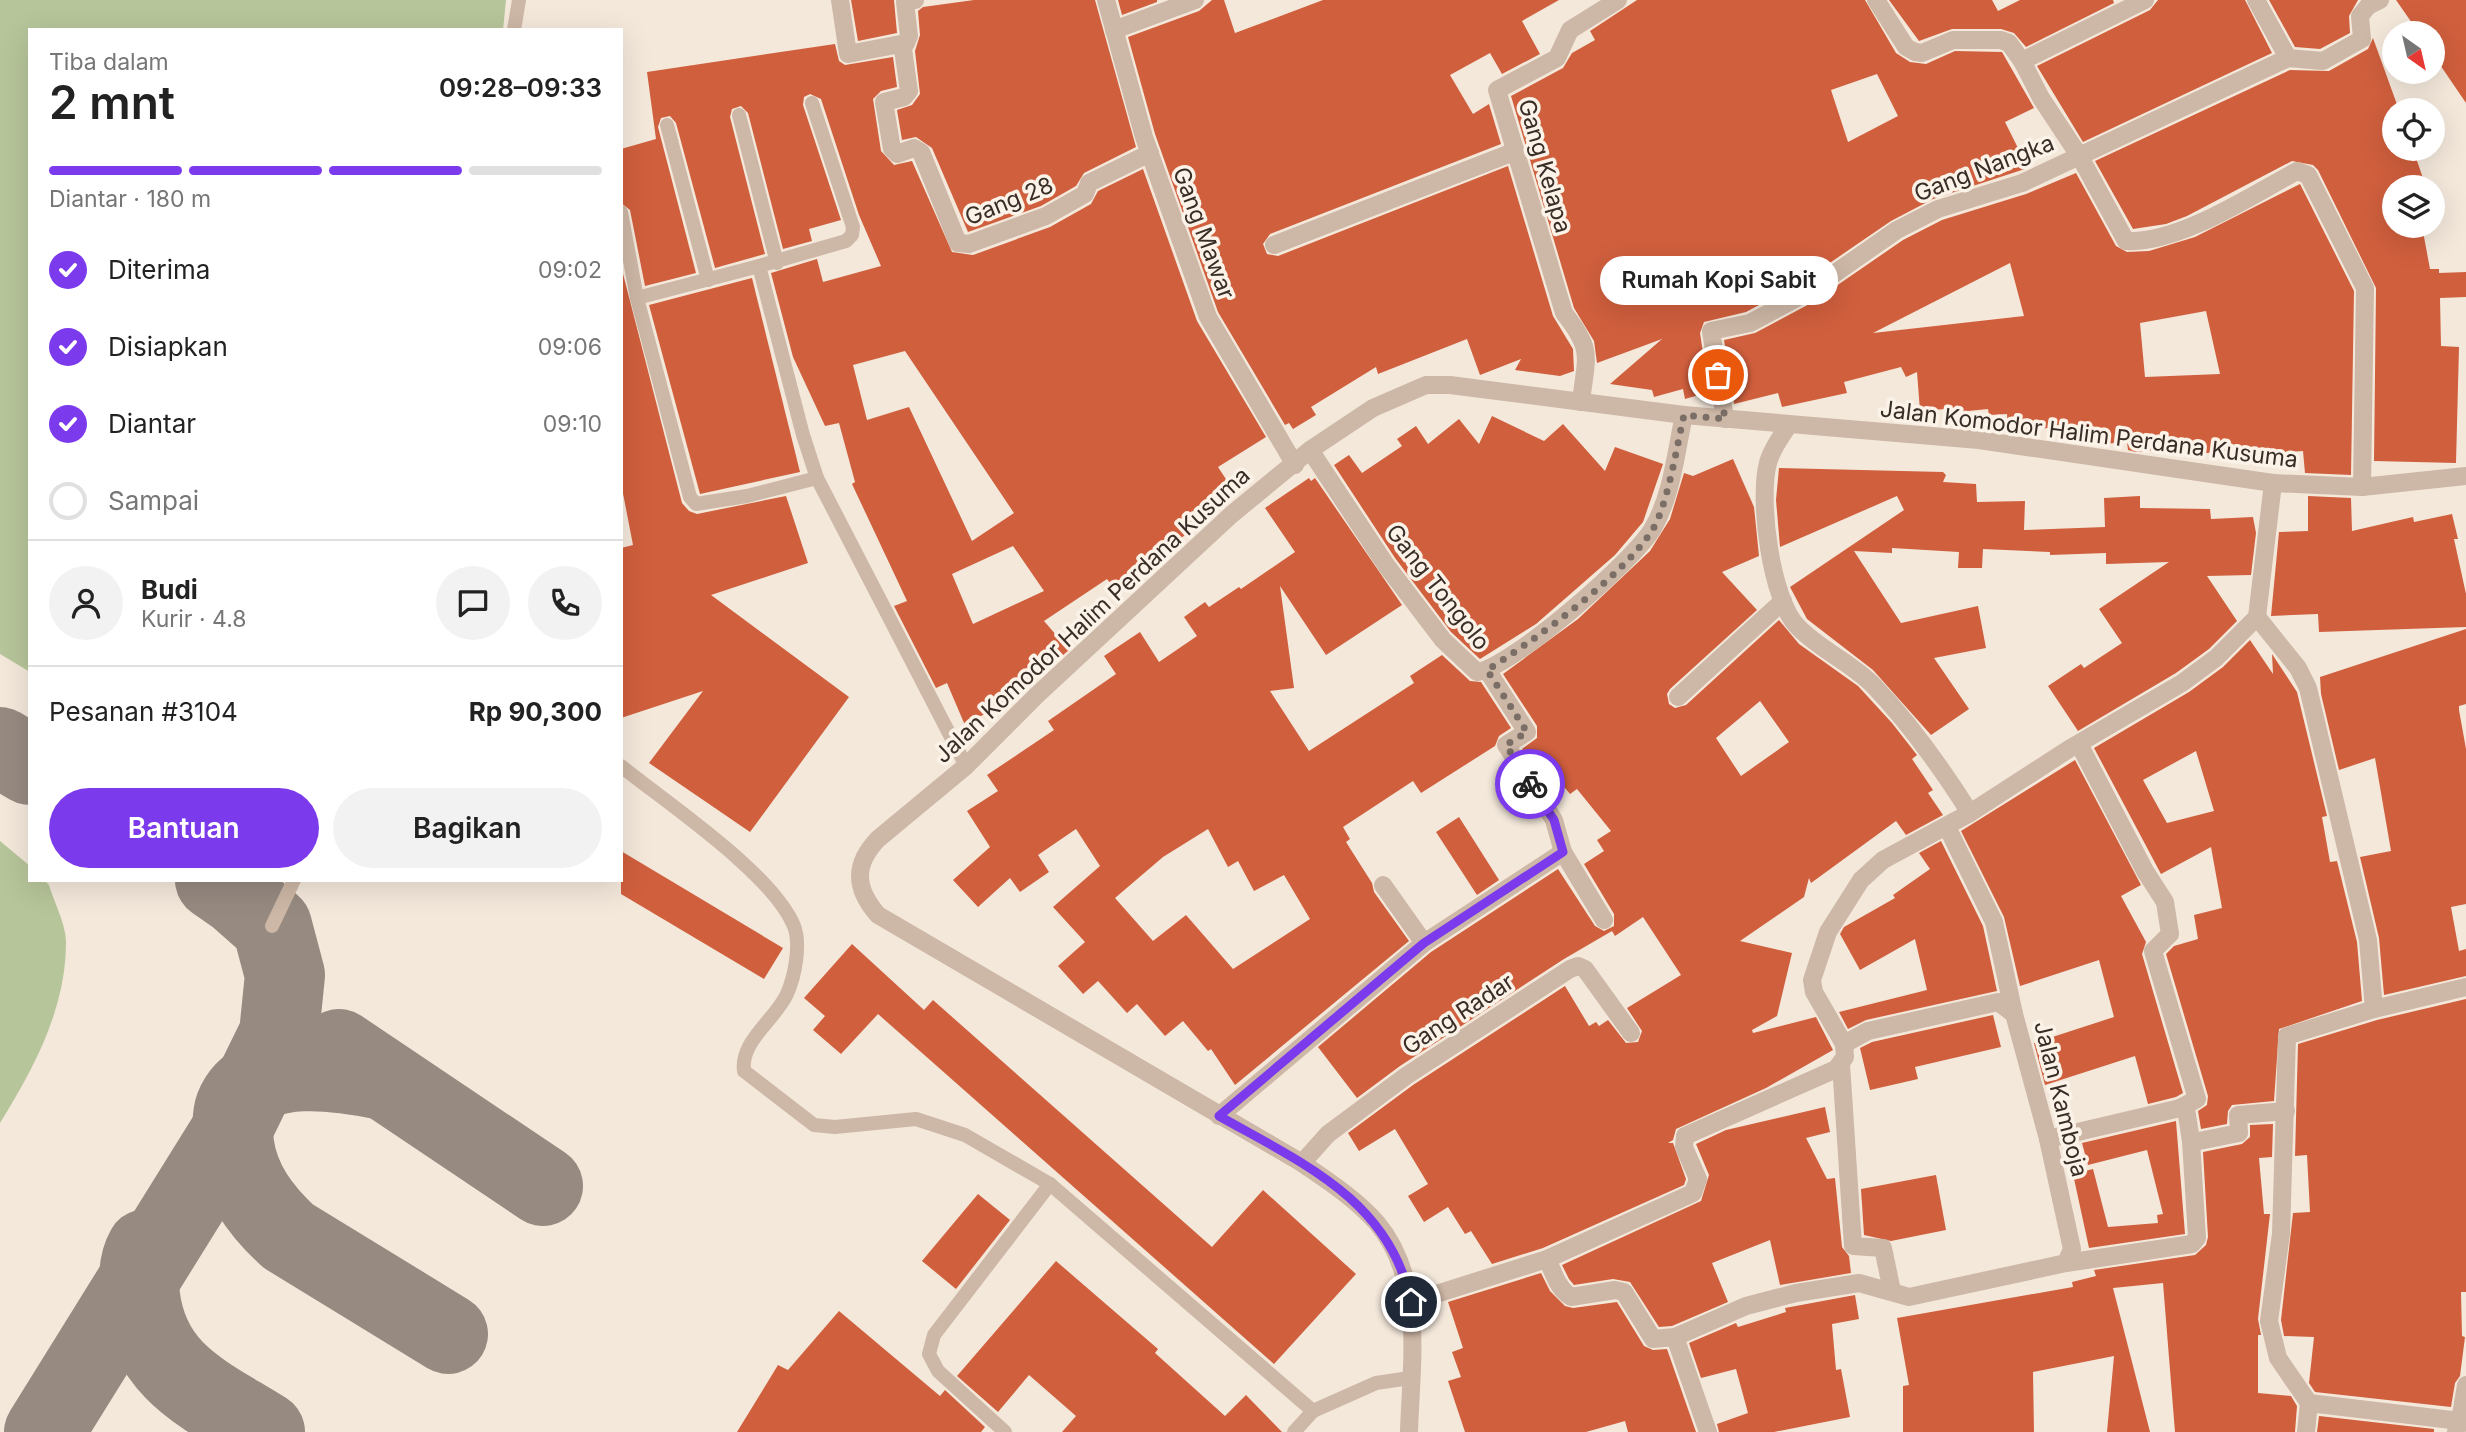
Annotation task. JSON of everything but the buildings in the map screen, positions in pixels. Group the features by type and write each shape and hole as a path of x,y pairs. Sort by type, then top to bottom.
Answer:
{"street":[{"path":"840,0 848,54 906,43"},
{"name":"Gang Mawar","path":"1106,0 1150,153 1208,317 1295,465"},
{"path":"1114,30 1195,0"},
{"name":"Gang Kelapa","path":"1581,402 1587,350 1583,337 1564,313 1497,90 1557,58 1570,30 1618,0"},
{"path":"1876,0 1906,47 1915,52 1922,53 1953,40 2001,40 2009,43 2022,61 2041,98 2080,156 2123,239 2131,242 2165,234 2222,214 2297,171 2308,175 2365,288 2362,487"},
{"path":"2022,61 2145,0"},
{"path":"2256,0 2288,58 2323,61 2362,39 2360,16 2365,9 2380,0"},
{"name":"Gang 28","path":"910,1 909,36 903,49 908,94 884,102 891,149 897,154 914,148 921,152 958,243 963,245 1046,216 1085,194 1089,183 1150,153"},
{"name":"Gang Nangka","path":"1725,419 1711,331 1751,323 1808,292 1897,230 1938,209 2022,183 2288,58"},
{"path":"1274,245 1516,151"},
{"name":"Jalan Komodor Halim Perdana Kusuma","path":"1409,1432 1411,1302 1405,1275 1379,1225 1337,1186 1302,1163 898,928 878,915 866,902 861,889 861,864 865,853 966,766 1037,695 1231,515 1310,450 1373,408 1426,386 1450,385 1788,426 1979,440 2273,483 2362,487 2466,476"},
{"name":"Gang Tongolo","path":"1310,450 1386,565 1443,640 1472,670 1487,670 1555,625 1620,566 1652,531 1670,481 1684,415"},
{"path":"1788,426 1769,460 1763,486 1769,551 1783,601 1796,626 1870,683 1911,726 1970,813"},
{"path":"1411,1302 1547,1259 1693,1193 1698,1179 1684,1147 1685,1136 1836,1069 1846,1051 1813,989 1813,972 1828,932 1844,904 1872,867 1947,827 2182,683 2216,658 2257,617 2273,483"},
{"path":"1678,697 1783,601"},
{"path":"2257,617 2298,668 2308,688 2368,940 2375,1009"},
{"path":"1487,670 1527,732 1506,745 1554,820 1563,852 1604,919"},
{"path":"2048,1139 2180,1108 2197,1099 2153,951 2170,934 2165,902 2145,872 2079,744"},
{"path":"1947,827 1994,922 2014,1014"},
{"path":"1219,1116 1424,943 1563,852"},
{"path":"1383,885 1424,943"},
{"name":"Gang Radar","path":"1302,1163 1328,1135 1406,1076 1570,969 1578,966 1585,969 1632,1033"},
{"path":"2306,1432 2309,1403 2278,1359 2269,1321 2281,1234 2287,1037 2375,1009 2466,987"},
{"name":"Jalan Kamboja","path":"1844,1044 1868,1031 1998,1002 2014,1014 2048,1139 2072,1249 2066,1263"},
{"path":"1841,1064 1853,1246 1883,1248 1892,1291"},
{"path":"1547,1259 1561,1289 1571,1297 1615,1290 1624,1292 1653,1339 1675,1337 1746,1306 1796,1293 1859,1283 1909,1297 2066,1263 2192,1244 2197,1238 2191,1141 2186,1109 2180,1108"},
{"path":"2191,1141 2239,1133 2238,1115 2286,1111"},
{"path":"1675,1337 1708,1432"},
{"path":"2309,1403 2458,1427 2466,1385"}],"lane":[{"path":"514,28 519,0"},
{"path":"638,298 777,263 846,241 852,235 853,228 812,103"},
{"path":"739,115 777,263"},
{"path":"667,125 708,280"},
{"path":"623,222 638,298 693,502 747,496 817,478"},
{"path":"759,266 803,435 817,478 966,766"},
{"path":"623,768 768,885 794,927 797,940 791,983 785,998 747,1049 743,1060 744,1072 814,1125 835,1127 916,1119 965,1135 1050,1184 1312,1411"},
{"path":"272,926 293,882"},
{"path":"1005,1432 938,1371 929,1354 934,1335 1050,1184"},
{"path":"1294,1432 1312,1411 1376,1383 1410,1378"}],"green space":[{"path":"0,0 506,0 503,28 28,28 28,671 0,654"},
{"path":"0,841 28,864 28,882 46,882 49,885 62,921 66,942 60,991 46,1037 25,1081 0,1123"}],"taxiway":[{"path":"0,747 28,764"},
{"path":"44,1432 233,1128 279,1034 285,975 272,926 218,882"},
{"path":"339,1049 543,1186"},
{"path":"384,1080 302,1071 261,1080 246,1091 235,1107 233,1126 237,1158 253,1195 288,1236 448,1334"},
{"path":"146,1249 140,1266 139,1290 146,1322 155,1345 184,1379 265,1432"}],"way so far":[{"path":"1530,784 1506,745 1527,732 1487,670 1555,625 1620,566 1652,531 1670,481 1684,415 1725,419 1718,375"}],"place":[{"name":"Rumah Kopi Sabit","path":"1718,375"}],"route":[{"path":"1411,1302 1405,1275 1394,1250 1379,1225 1361,1206 1302,1163 1219,1116 1424,943 1563,852 1554,820 1530,784"}]}
